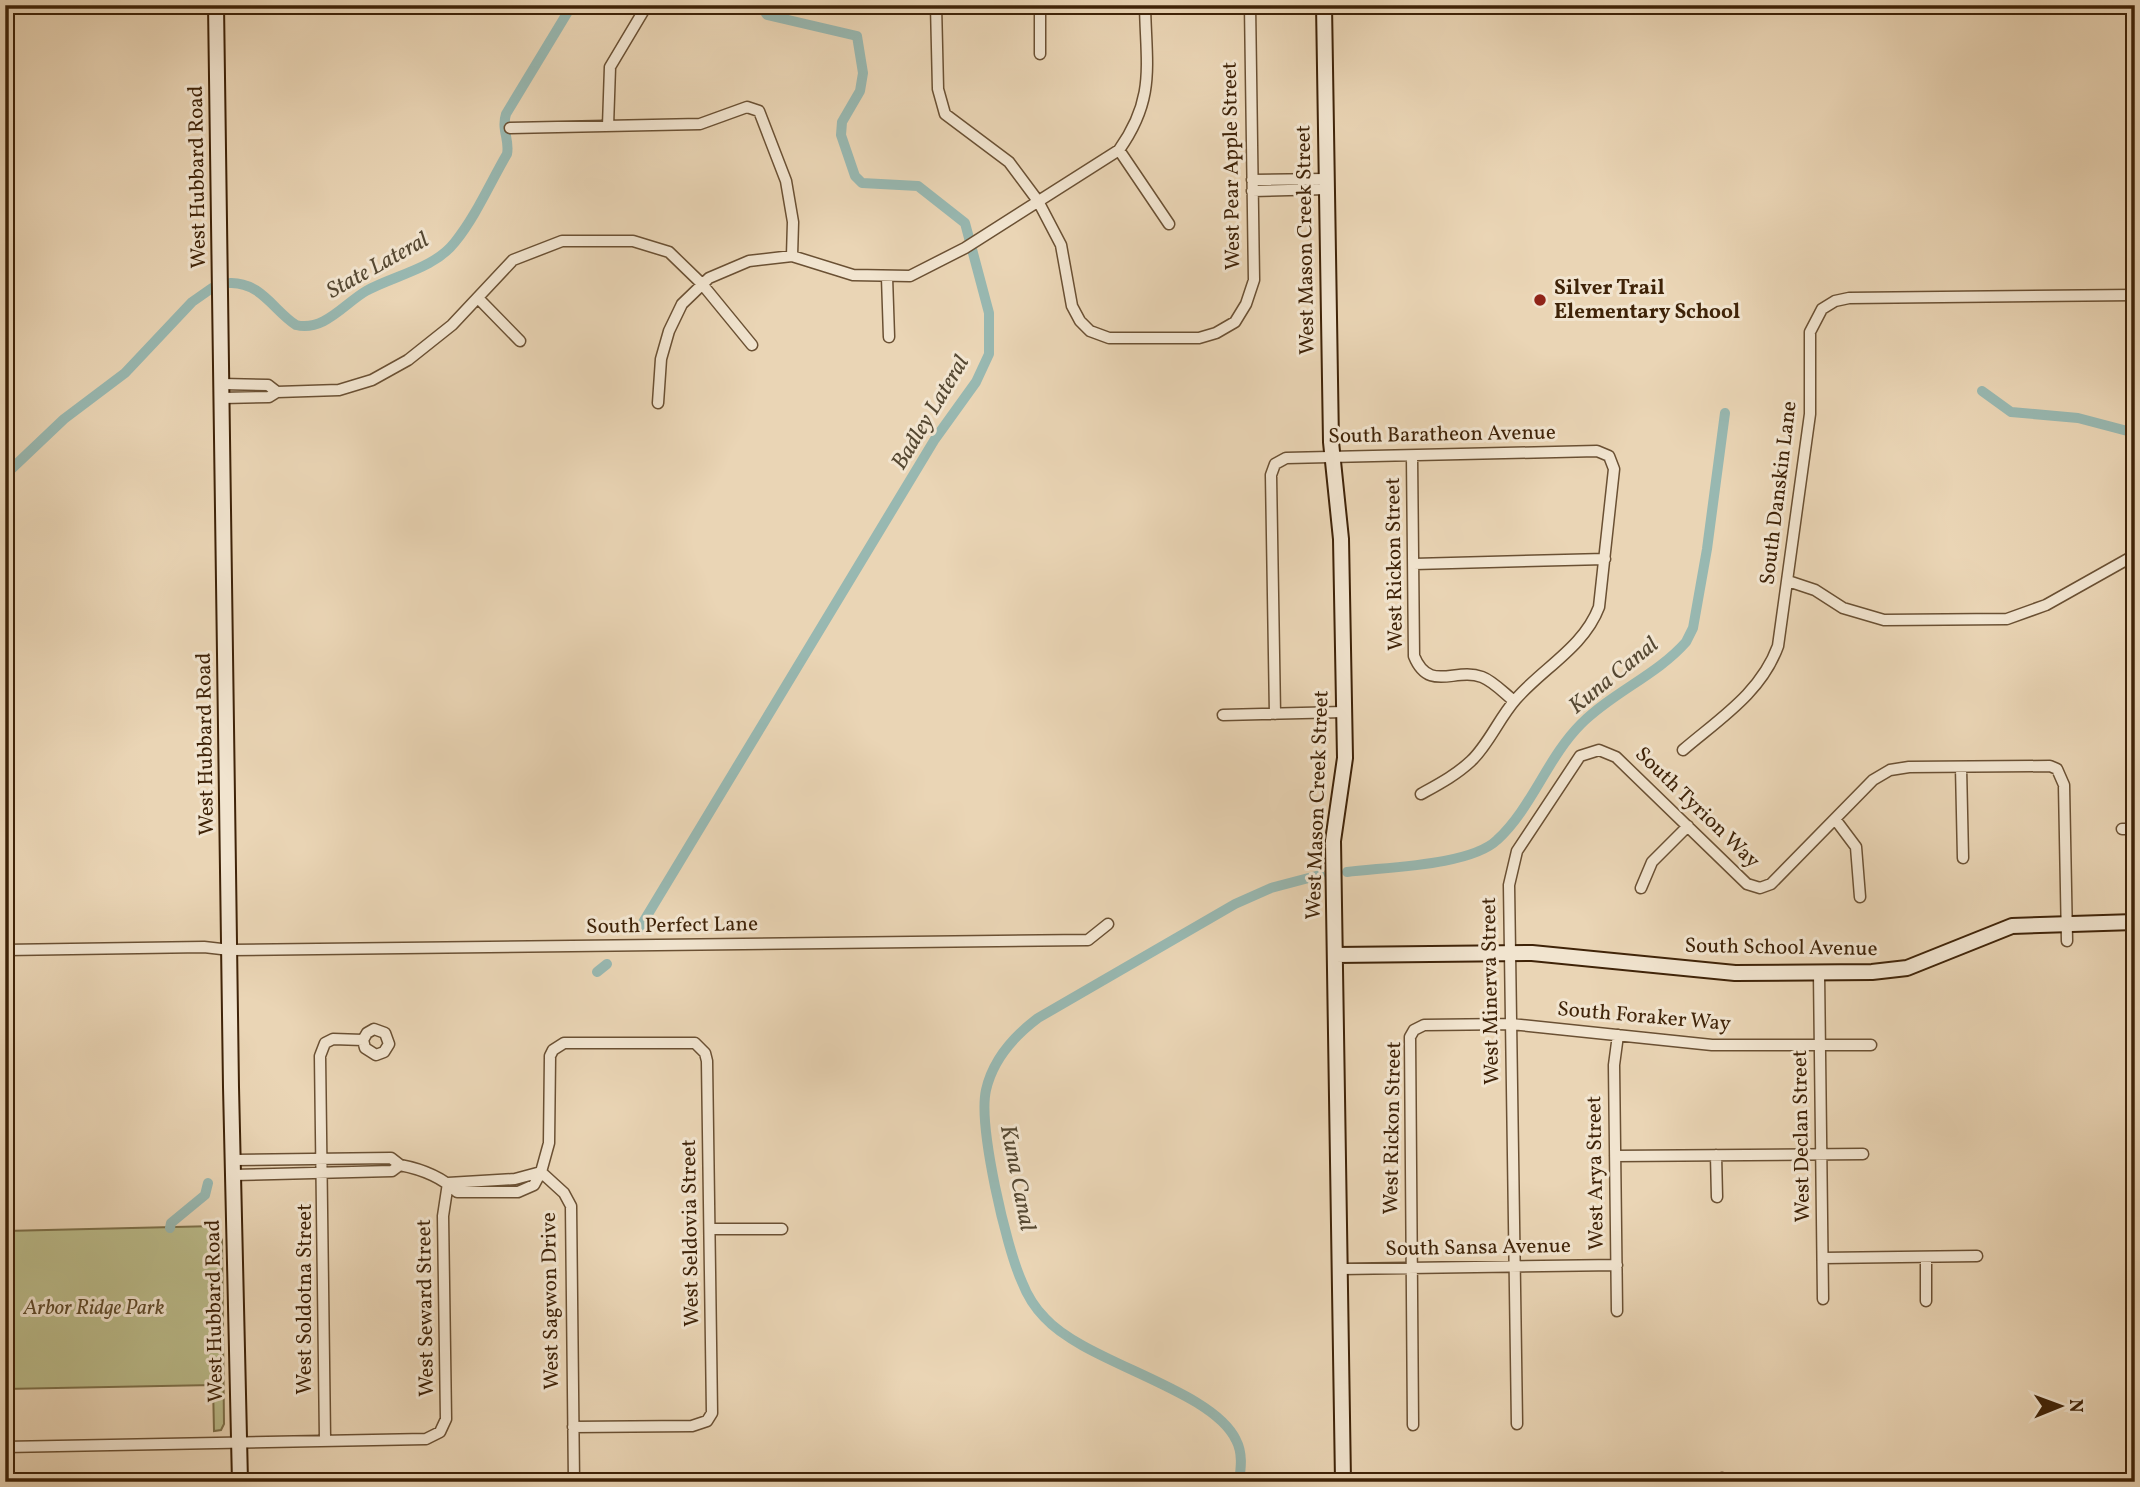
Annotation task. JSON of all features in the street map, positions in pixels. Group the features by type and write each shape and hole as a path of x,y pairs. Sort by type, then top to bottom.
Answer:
{"street":[{"name":"West Hubbard Road","path":"216,5 240,1482"},
{"path":"608,126 610,67 648,5"},
{"path":"936,5 937,89 945,114 1009,162 1038,201"},
{"path":"1040,5 1040,54"},
{"path":"658,403 662,359 669,331 682,304 702,284 723,271 749,261 792,256 853,275 910,276 965,247 1119,150 1135,128 1144,106 1145,5"},
{"name":"West Pear Apple Street","path":"1038,201 1061,245 1072,306 1090,331 1109,338 1199,338 1235,321 1246,304 1254,280 1250,5"},
{"name":"West Mason Creek Street","path":"1324,5 1333,458 1341,539 1345,758 1333,841 1343,1481"},
{"path":"510,128 700,124 747,107 758,111 786,181 793,222 792,256"},
{"path":"1119,150 1169,224"},
{"path":"1252,185 1326,184"},
{"path":"222,391 269,397 277,391 338,390 372,380 408,360 452,326 513,260 562,241 633,241 669,252 702,284 752,345"},
{"path":"887,277 890,337"},
{"name":"South Danskin Lane","path":"1683,750 1753,691 1765,674 1781,636 1810,414 1810,332 1822,309 1835,301 1849,298 2135,295"},
{"path":"478,298 520,341"},
{"name":"South Baratheon Avenue","path":"1275,714 1271,475 1276,464 1286,458 1597,451 1609,456 1614,469 1605,559"},
{"name":"West Rickon Street","path":"1412,456 1414,656 1420,670 1431,677 1484,678 1514,701"},
{"path":"1788,580 1815,590 1843,608 1875,618 1900,621 2007,619 2046,605 2135,555"},
{"path":"1414,564 1605,559 1599,607 1584,635 1514,701 1474,758 1455,776 1422,794"},
{"path":"1223,715 1344,712"},
{"name":"South Tyrion Way","path":"1599,750 1616,757 1747,884 1759,888 1772,884 1873,780 1890,770 2043,765 2057,769 2064,785 2066,923"},
{"name":"West Minerva Street","path":"1517,1424 1508,885 1517,851 1580,756 1599,750"},
{"path":"1961,767 1963,858"},
{"path":"1835,819 1856,847 1860,897"},
{"path":"1641,888 1652,862 1688,827"},
{"path":"2122,829 2135,829"},
{"name":"South School Avenue","path":"1335,954 1510,953 1584,957 1724,972 1872,972 1907,968 2012,926 2135,922"},
{"name":"South Perfect Lane","path":"5,950 1088,940 1108,923"},
{"path":"2066,923 2067,941"},
{"name":"West Declan Street","path":"1819,973 1823,1299"},
{"name":"South Foraker Way","path":"1414,1030 1424,1025 1511,1024 1712,1045 1871,1045"},
{"name":"West Rickon Street","path":"1413,1425 1410,1037 1414,1030"},
{"name":"West Arya Street","path":"1617,1311 1614,1065 1618,1035"},
{"name":"West Soldotna Street","path":"325,1439 320,1056 325,1043 334,1039 363,1040"},
{"name":"West Seldovia Street","path":"541,1172 549,1143 548,1064 553,1050 564,1044 578,1043 688,1042 701,1046 708,1061 713,1404 707,1420 692,1426 573,1427"},
{"path":"1615,1156 1863,1154"},
{"path":"1716,1155 1717,1197"},
{"path":"233,1168 323,1159 391,1158 400,1165 425,1171 448,1183 457,1192 518,1192 534,1185 541,1172"},
{"path":"233,1168 323,1173 392,1171 400,1165"},
{"name":"West Sagwon Drive","path":"541,1172 564,1193 570,1206 574,1482"},
{"name":"West Seward Street","path":"325,1439 426,1439 440,1432 446,1419 443,1216 448,1183"},
{"path":"710,1229 782,1228"},
{"path":"1823,1258 1977,1256"},
{"path":"1926,1257 1926,1301"},
{"name":"South Sansa Avenue","path":"1340,1269 1617,1265"},
{"path":"5,1447 325,1439"}],"green space":[{"name":"Arbor Ridge Park","path":"216,1226 222,1240 224,1424 221,1430 214,1431 213,1385 5,1389 5,1231"}],"waterway":[{"name":"State Lateral","path":"230,283 241,284 259,292 296,325 306,326 325,320 366,291 425,265 446,251 470,221 507,154 504,125 506,114 572,5"},
{"name":"Badley Lateral","path":"639,929 935,439 976,382 989,354 989,313 965,223 918,186 862,183 855,176 841,135 842,122 860,91 863,73 857,36 767,15 760,5"},
{"name":"State Lateral","path":"5,475 64,419 125,373 192,302 212,288"},
{"name":"Kuna Canal","path":"1982,391 2011,412 2078,418 2135,433"},
{"name":"Kuna Canal","path":"1347,872 1447,860 1484,849 1497,840 1520,813 1558,752 1581,724 1607,702 1662,664 1686,642 1693,628 1707,549 1725,413"},
{"name":"Kuna Canal","path":"1239,1482 1240,1450 1223,1422 1176,1391 1064,1334 1045,1318 1032,1301 1016,1265 1001,1215 986,1130 986,1090 999,1058 1021,1032 1038,1018 1235,904 1271,888 1320,875"},
{"name":"Badley Lateral","path":"597,972 607,964"},
{"name":"Badley Lateral","path":"170,1228 171,1223 205,1195 208,1183"}],"place":[{"name":"Silver Trail Elementary School","path":"1540,300"}]}
